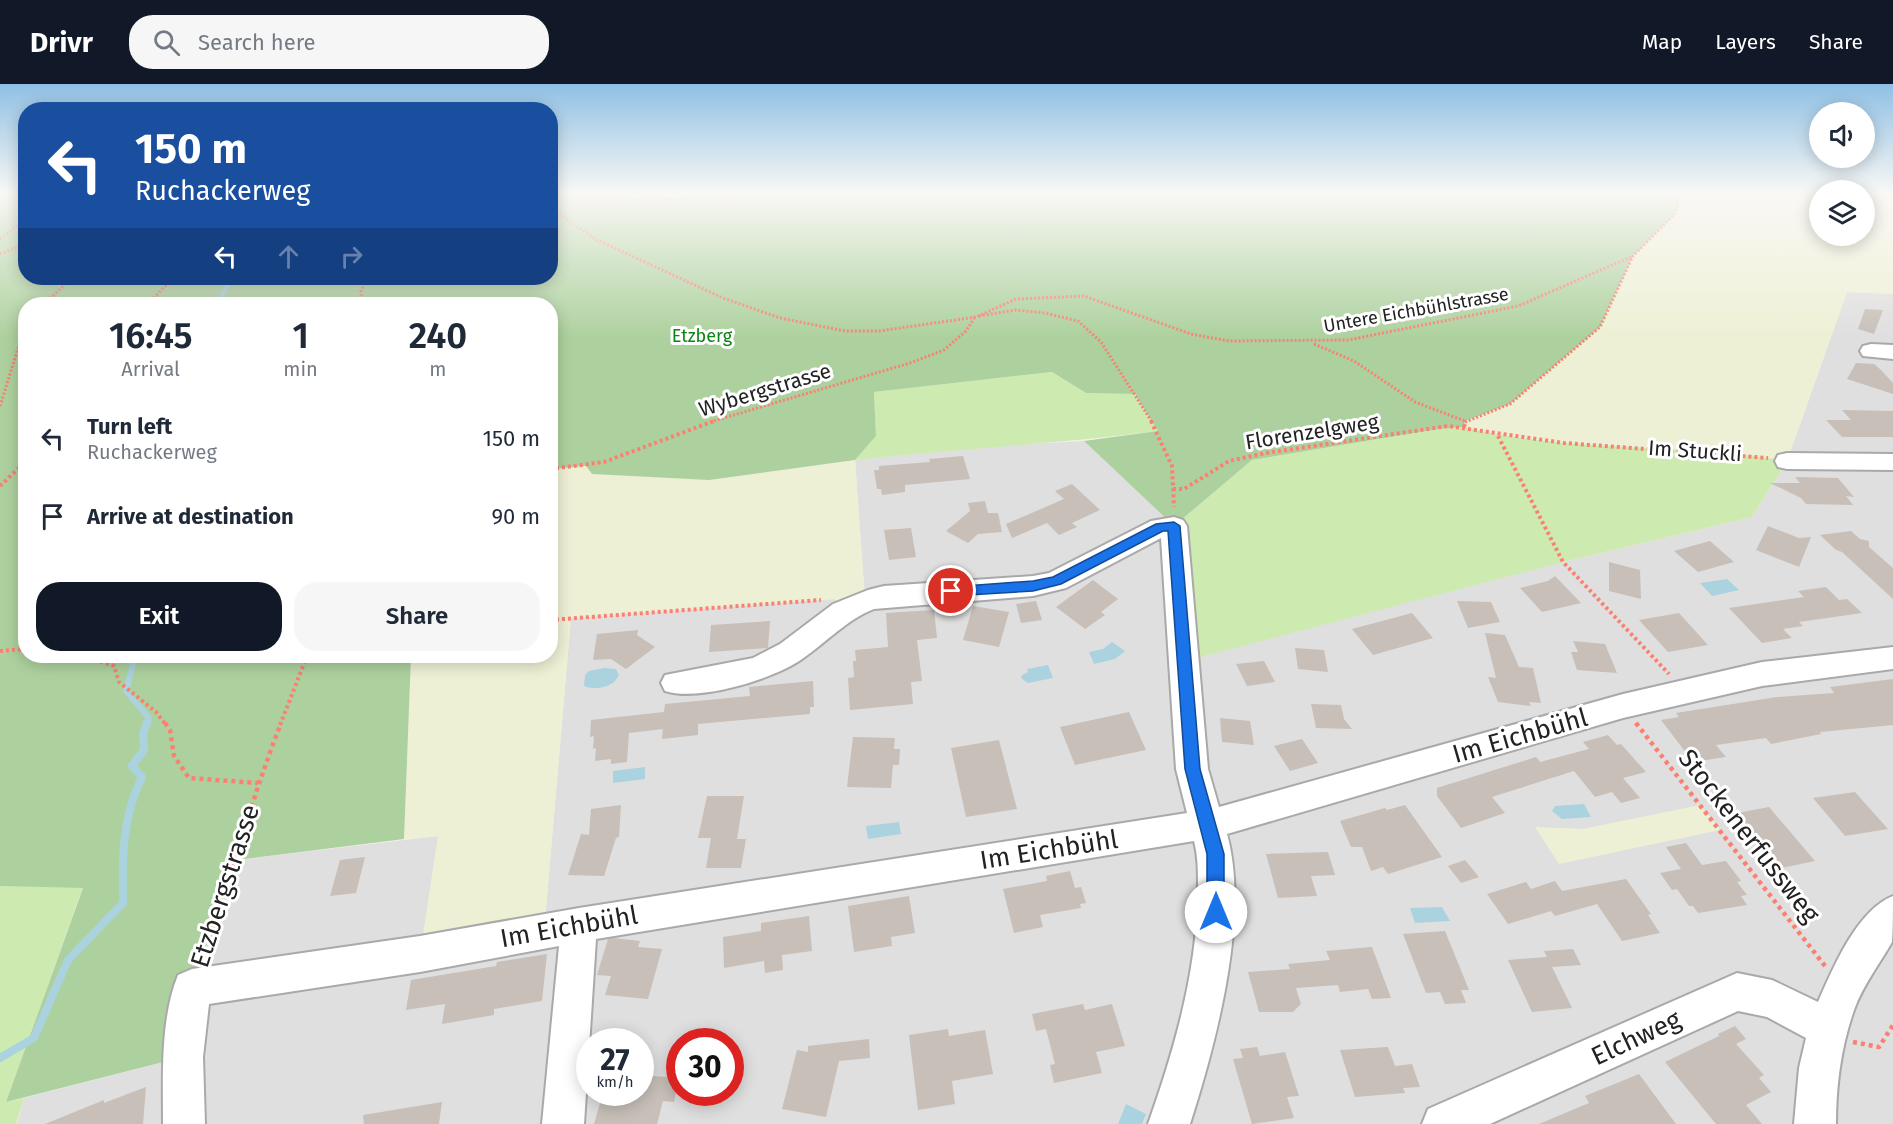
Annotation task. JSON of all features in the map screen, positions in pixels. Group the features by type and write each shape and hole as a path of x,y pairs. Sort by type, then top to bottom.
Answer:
{"street":[{"path":"1871,351 1893,352"},
{"path":"1786,461 1893,462"},
{"path":"676,683 730,678 755,671 790,652 847,607 865,600 884,596 1033,586 1056,581 1160,527 1174,526 1192,769 1209,824 1215,854 1216,912 1206,994 1184,1080 1169,1124"},
{"name":"Im Eichbühl","path":"192,988 420,954 579,925 1209,824 1623,706 1762,674 1893,658"},
{"path":"1815,1124 1814,1095 1828,1029 1859,957 1893,913"},
{"path":"563,1124 579,925"},
{"name":"Etzbergstrasse","path":"184,1124 183,1057 192,988"},
{"name":"Elchweg","path":"1443,1124 1737,992 1772,999 1828,1029"}],"path":[{"name":"Untere Eichbühlstrasse","path":"598,241 723,298 780,318 845,331 879,331 975,317 1016,299 1067,295 1084,296 1191,334 1229,341 1348,340 1518,306 1634,256"},
{"path":"1312,342 1354,361 1415,402 1465,421 1510,404 1600,327 1634,256 1649,241"},
{"path":"0,254 18,247"},
{"path":"52,297 64,285"},
{"path":"155,297 166,285"},
{"path":"975,317 1016,310 1045,313 1078,321 1101,342 1158,431 1172,466 1174,526"},
{"name":"Wybergstrasse","path":"558,468 604,462 729,415 910,363 944,350 966,332 975,317"},
{"path":"0,406 18,349"},
{"path":"1464,427 1465,421"},
{"name":"Florenzelgweg","path":"1173,489 1184,489 1229,461 1266,453 1441,427 1464,427 1498,435"},
{"path":"1498,435 1563,562 1685,691"},
{"name":"Im Stuckli","path":"1498,435 1601,446 1735,454 1786,461"},
{"path":"0,486 18,469"},
{"path":"558,619 834,599 847,607"},
{"path":"0,651 18,650"},
{"path":"105,663 114,666 119,681 156,712 170,730 174,756 189,778 258,783"},
{"name":"Etzbergstrasse","path":"192,988 236,860 258,783 304,663"},
{"name":"Stockenerfussweg","path":"1623,706 1843,991"},
{"path":"1828,1029 1855,1043 1879,1047 1893,1024"}],"shaded area":[{"path":"1847,292 1893,294 1893,1124 17,1124 24,1098 183,1057 192,988 236,860 438,836 544,931 571,618 834,599 847,607 865,600 855,460 973,447 1084,441 1174,526 1563,562 1752,517 1787,461"}],"green space":[{"name":"Etzberg","path":"0,241 18,241 18,285 558,285 558,241 1648,241 1633,256 1600,327 1510,404 1465,421 1464,427 1438,429 1252,460 1174,526 1084,441 1158,431 1135,394 1086,393 1052,372 874,392 876,436 855,460 709,480 592,474 586,466 558,468 558,297 18,297 18,663 411,663 404,839 236,860 192,988 183,1057 6,1102 83,888 0,886"},
{"path":"1648,241 1809,241 1809,246 1875,246 1875,241 1893,241 1893,294 1847,292 1787,461 1564,443 1498,435 1464,427 1465,421 1510,404 1600,327 1633,256"},
{"path":"1052,372 1086,393 1135,394 1158,431 855,460 876,436 874,392"},
{"path":"1464,427 1544,441 1747,455 1787,461 1752,517 1563,562 1185,661 1174,526 1252,460 1438,429"},
{"path":"855,460 865,600 847,607 834,599 571,618 544,931 420,954 438,836 404,839 411,663 558,663 558,468 586,466 709,480"},
{"path":"1700,805 1720,830 1559,864 1535,827 1583,829"},
{"path":"0,886 83,887 6,1102 24,1098 16,1124 0,1124"}],"water":[{"path":"1727,579 1739,590 1712,596 1700,583"},
{"path":"1112,642 1125,651 1115,659 1094,664 1089,652 1103,649"},
{"path":"1048,665 1053,678 1028,683 1021,678 1028,672 1027,669"},
{"path":"604,668 616,669 619,675 617,679 599,688 584,686 585,675 589,671"},
{"path":"645,767 645,779 613,783 613,771"},
{"path":"1584,804 1591,817 1562,819 1552,811 1555,806"},
{"path":"899,822 901,834 868,839 866,826"},
{"path":"1442,907 1450,921 1415,923 1410,908"},
{"path":"1126,1104 1146,1114 1142,1124 1118,1124"}],"building":[{"path":"1865,309 1883,310 1874,334 1858,329"},
{"path":"1856,363 1874,364 1880,369 1893,383 1893,394 1847,379"},
{"path":"1842,410 1893,411 1893,437 1842,437 1826,420 1851,420"},
{"path":"963,456 970,479 905,485 905,492 882,495 881,489 877,489 874,470 879,470 879,466 930,462 929,459"},
{"path":"1795,477 1838,478 1854,497 1846,496 1853,505 1806,504 1801,498 1770,483 1800,483"},
{"path":"1072,484 1100,510 1072,523 1077,527 1059,535 1047,523 1012,538 1006,524 1064,499 1055,491"},
{"path":"985,501 988,513 998,513 1002,532 978,534 968,543 946,531 970,511 968,503"},
{"path":"1768,526 1799,538 1811,537 1799,567 1756,550"},
{"path":"911,528 916,557 889,560 884,530"},
{"path":"1851,531 1860,539 1869,541 1869,547 1893,568 1893,599 1820,535"},
{"path":"1710,541 1734,562 1698,572 1674,551"},
{"path":"1609,562 1640,570 1641,599 1609,591"},
{"path":"1555,576 1581,603 1542,612 1520,588 1548,581"},
{"path":"1093,580 1118,599 1101,612 1105,615 1085,629 1056,607"},
{"path":"1826,587 1839,600 1847,599 1862,613 1799,622 1803,626 1783,629 1792,638 1762,643 1729,608 1804,597 1798,591"},
{"path":"1036,601 1042,620 1021,623 1016,604"},
{"path":"1457,601 1491,602 1500,622 1468,628"},
{"path":"973,606 1009,612 999,647 963,640"},
{"path":"934,610 937,638 917,640 922,681 911,682 913,704 850,710 848,678 854,677 855,650 888,647 886,613"},
{"path":"1412,613 1433,638 1373,655 1352,629"},
{"path":"1679,613 1708,645 1668,652 1639,620"},
{"path":"770,621 768,648 709,652 711,625"},
{"path":"638,630 637,635 655,647 626,669 611,659 593,660 597,634"},
{"path":"1485,633 1505,635 1519,667 1533,668 1541,703 1529,702 1531,706 1498,702 1488,677 1496,678"},
{"path":"1573,641 1605,644 1617,673 1577,670 1571,652 1578,652"},
{"path":"1295,648 1324,650 1328,672 1298,669"},
{"path":"1264,661 1275,682 1247,686 1236,664"},
{"path":"1893,679 1893,725 1820,732 1821,734 1771,744 1766,738 1716,745 1726,757 1693,762 1661,720 1679,717 1676,713 1777,697 1834,693 1830,687"},
{"path":"813,681 814,707 810,707 810,714 698,724 698,735 662,739 663,729 629,733 627,762 611,764 611,759 595,761 594,736 590,737 591,720 664,712 665,704 750,696 749,687"},
{"path":"1311,704 1341,705 1344,719 1352,729 1316,728"},
{"path":"1129,712 1146,750 1075,765 1060,727"},
{"path":"1220,718 1250,721 1254,745 1222,742"},
{"path":"1608,735 1617,745 1621,744 1646,772 1623,778 1640,798 1621,803 1612,792 1595,797 1574,771 1492,797 1505,813 1461,828 1437,796 1437,788 1536,757 1540,762 1589,749 1583,742"},
{"path":"853,737 895,738 894,749 900,749 899,765 893,765 891,788 847,787"},
{"path":"1302,739 1318,763 1290,771 1274,746"},
{"path":"999,740 1017,809 966,817 951,748"},
{"path":"1855,792 1888,829 1845,836 1813,798"},
{"path":"707,796 744,796 737,839 746,839 741,868 706,868 711,838 698,838"},
{"path":"621,805 619,837 616,838 604,876 568,875 581,834 589,835 591,809"},
{"path":"1405,805 1442,857 1388,874 1383,867 1371,871 1362,847 1351,847 1340,821 1385,808 1387,810"},
{"path":"1769,807 1815,861 1777,869 1732,814"},
{"path":"1686,843 1702,865 1726,861 1741,881 1737,882 1747,895 1741,896 1747,905 1698,913 1693,906 1689,906 1677,889 1672,890 1660,873 1681,869 1666,847"},
{"path":"1328,852 1335,875 1311,876 1317,896 1278,898 1266,854"},
{"path":"365,857 356,893 330,896 340,860"},
{"path":"1465,860 1479,877 1461,883 1448,866"},
{"path":"1070,871 1075,888 1081,887 1086,903 1080,904 1081,908 1040,915 1043,927 1014,933 1003,889 1047,881 1046,876"},
{"path":"1626,879 1651,914 1648,915 1660,933 1622,941 1597,904 1555,916 1551,911 1508,924 1487,894 1526,882 1531,889 1555,881 1562,891"},
{"path":"909,896 915,933 891,937 892,946 854,952 848,906"},
{"path":"809,916 812,951 782,955 783,970 765,973 764,961 724,968 723,937 761,931 761,923"},
{"path":"1445,931 1469,990 1461,990 1466,1003 1445,1004 1440,992 1426,993 1403,934"},
{"path":"608,939 640,941 638,947 662,949 648,999 605,995 611,976 597,975"},
{"path":"1372,947 1391,998 1372,999 1368,989 1340,992 1338,985 1296,988 1301,1004 1293,1012 1259,1012 1248,972 1290,969 1288,964 1330,960 1326,951"},
{"path":"1573,949 1581,965 1552,967 1572,1008 1532,1012 1508,960 1547,957 1544,951"},
{"path":"547,954 542,1001 494,1009 494,1015 442,1024 445,1004 406,1010 411,980 496,966 497,962"},
{"path":"1083,1004 1085,1010 1112,1004 1125,1046 1096,1052 1102,1073 1054,1083 1050,1065 1055,1064 1046,1029 1036,1031 1032,1014"},
{"path":"1735,1026 1746,1039 1736,1044 1764,1075 1759,1078 1771,1092 1746,1105 1762,1124 1716,1124 1665,1062"},
{"path":"948,1029 949,1036 985,1030 993,1074 952,1081 955,1104 918,1110 909,1035"},
{"path":"869,1039 870,1058 839,1061 826,1117 782,1109 797,1050 808,1052 808,1046"},
{"path":"1257,1047 1260,1056 1285,1052 1299,1096 1287,1097 1294,1118 1252,1124 1233,1059 1243,1058 1240,1049"},
{"path":"1388,1047 1395,1066 1412,1064 1420,1087 1403,1088 1405,1093 1355,1097 1340,1050"},
{"path":"1639,1074 1676,1124 1539,1124 1589,1103 1585,1096"},
{"path":"654,1076 666,1077 666,1101 663,1101 657,1124 594,1124 599,1106 654,1106"},
{"path":"146,1087 143,1124 45,1124 104,1100 104,1103"},
{"path":"442,1102 439,1124 364,1124 363,1115"}],"waterway":[{"path":"221,297 228,285"},
{"path":"133,663 126,691 149,718 146,725"},
{"path":"0,1058 34,1038 68,960 123,903 123,854 127,823 130,807 142,777 132,766 144,750 143,733 147,723"}],"route":[{"path":"951,591 1033,586 1056,581 1160,527 1174,526 1192,769 1209,824 1215,854 1216,912"}]}
